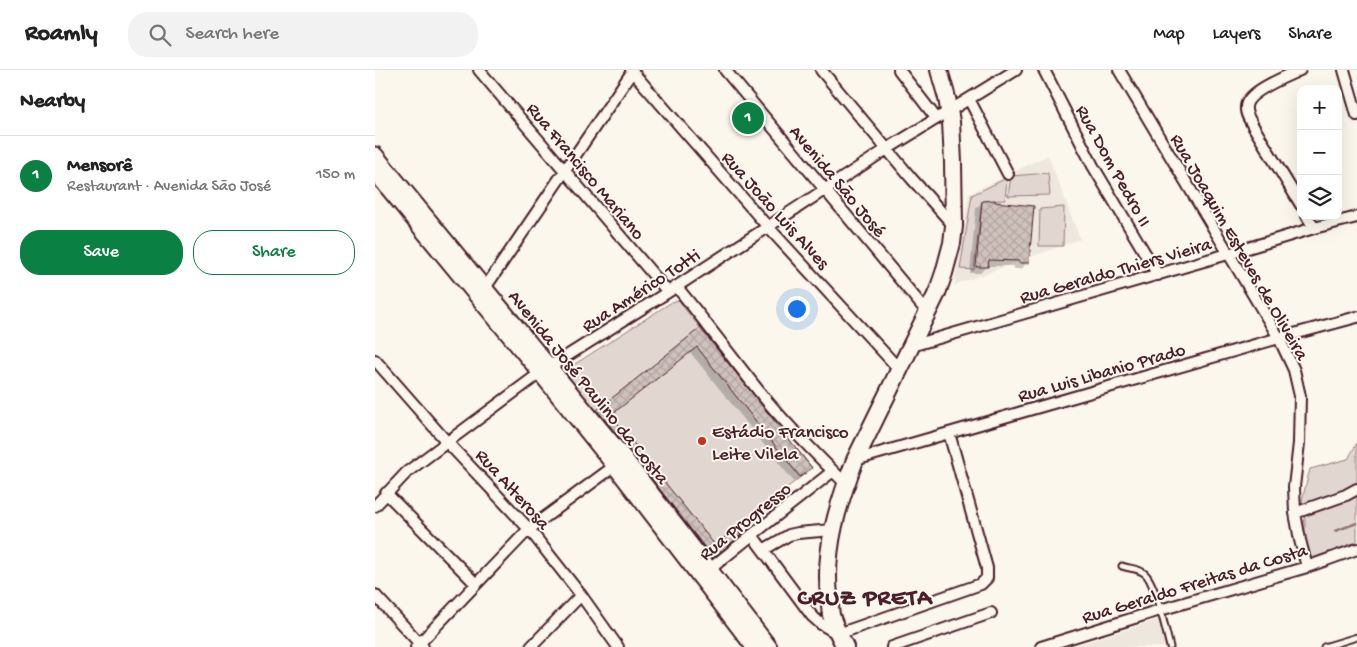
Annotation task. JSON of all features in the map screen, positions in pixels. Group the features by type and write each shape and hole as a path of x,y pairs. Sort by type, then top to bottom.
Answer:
{"main road":[{"path":"842,640 831,614 828,583 832,530 855,460 937,293 952,243 954,226 953,162 943,114 939,70"},
{"name":"Avenida José Paulino da Costa","path":"375,155 481,292 619,462 705,573 769,647"},
{"name":"Avenida José Paulino da Costa","path":"375,172 481,292"},
{"name":"Avenida José Paulino da Costa","path":"705,573 754,647"}],"street":[{"name":"Rua Francisco Mariano","path":"479,70 565,172 672,289 767,401 814,453 846,484"},
{"name":"Avenida São José","path":"725,70 928,313"},
{"path":"821,70 954,226"},
{"path":"899,70 943,114"},
{"path":"1008,174 969,99 1016,70"},
{"name":"Rua Dom Pedro II","path":"1044,70 1093,166 1158,275"},
{"name":"Rua Joaquim Esteves de Oliveira","path":"1119,70 1279,338 1294,370 1300,396 1299,443 1294,487 1295,513 1307,567"},
{"path":"1297,198 1253,126 1247,115 1246,108 1247,101 1253,95 1300,70"},
{"path":"1344,70 1357,115"},
{"path":"481,292 565,172 631,71"},
{"name":"Rua João Luis Alves","path":"631,71 768,227 899,369"},
{"name":"Rua Américo Totti","path":"375,506 407,472 545,370 887,149 969,99"},
{"name":"Rua Geraldo Thiers Vieira","path":"911,346 1314,228 1357,218"},
{"path":"1309,220 1314,228"},
{"name":"Rua Luis Libanio Prado","path":"855,460 1357,317"},
{"name":"Rua Alterosa","path":"375,360 447,442 529,529 619,647"},
{"path":"752,535 812,616 842,640 985,582 987,568 949,433"},
{"path":"375,595 420,646 529,529 619,462"},
{"name":"Rua Progresso","path":"705,573 833,471"},
{"path":"1295,513 1346,495 1357,489"},
{"path":"386,493 476,584"},
{"path":"763,550 784,538 799,533 832,530"},
{"name":"Rua Geraldo Freitas da Costa","path":"1041,647 1307,567 1357,550"},
{"path":"531,647 581,595"},
{"path":"892,647 991,613"}],"lane":[{"path":"1122,566 1138,570 1147,575 1154,589 1171,647"},
{"path":"1324,647 1357,637"}],"shaded area":[{"path":"1048,155 1080,239 954,285 969,194"},
{"path":"1048,173 1050,195 1008,196 1011,176"},
{"path":"1007,178 1005,200 982,201 974,270 960,269 972,195"},
{"path":"1064,207 1063,246 1039,246 1040,209"},
{"name":"Estádio Francisco Leite Vilela","path":"679,300 812,468 736,528 744,538 711,565 564,378 564,371 672,302"},
{"path":"1357,443 1357,542 1312,558 1305,547 1305,520 1302,500 1310,469 1348,459"},
{"path":"1166,617 1174,647 1071,647"}],"building":[{"path":"995,200 995,202 1034,206 1029,263 989,260 988,267 976,267 982,201"},
{"path":"700,328 812,468 800,477 697,347 611,415 715,545 735,529 741,535 713,558 597,410"}],"waterway":[{"path":"1335,531 1357,523"}],"place":[{"name":"Mensorê","path":"748,118"},
{"name":"Estádio Francisco Leite Vilela","path":"702,441"}],"district":[{"name":"CRUZ PRETA","path":"865,596"}]}
